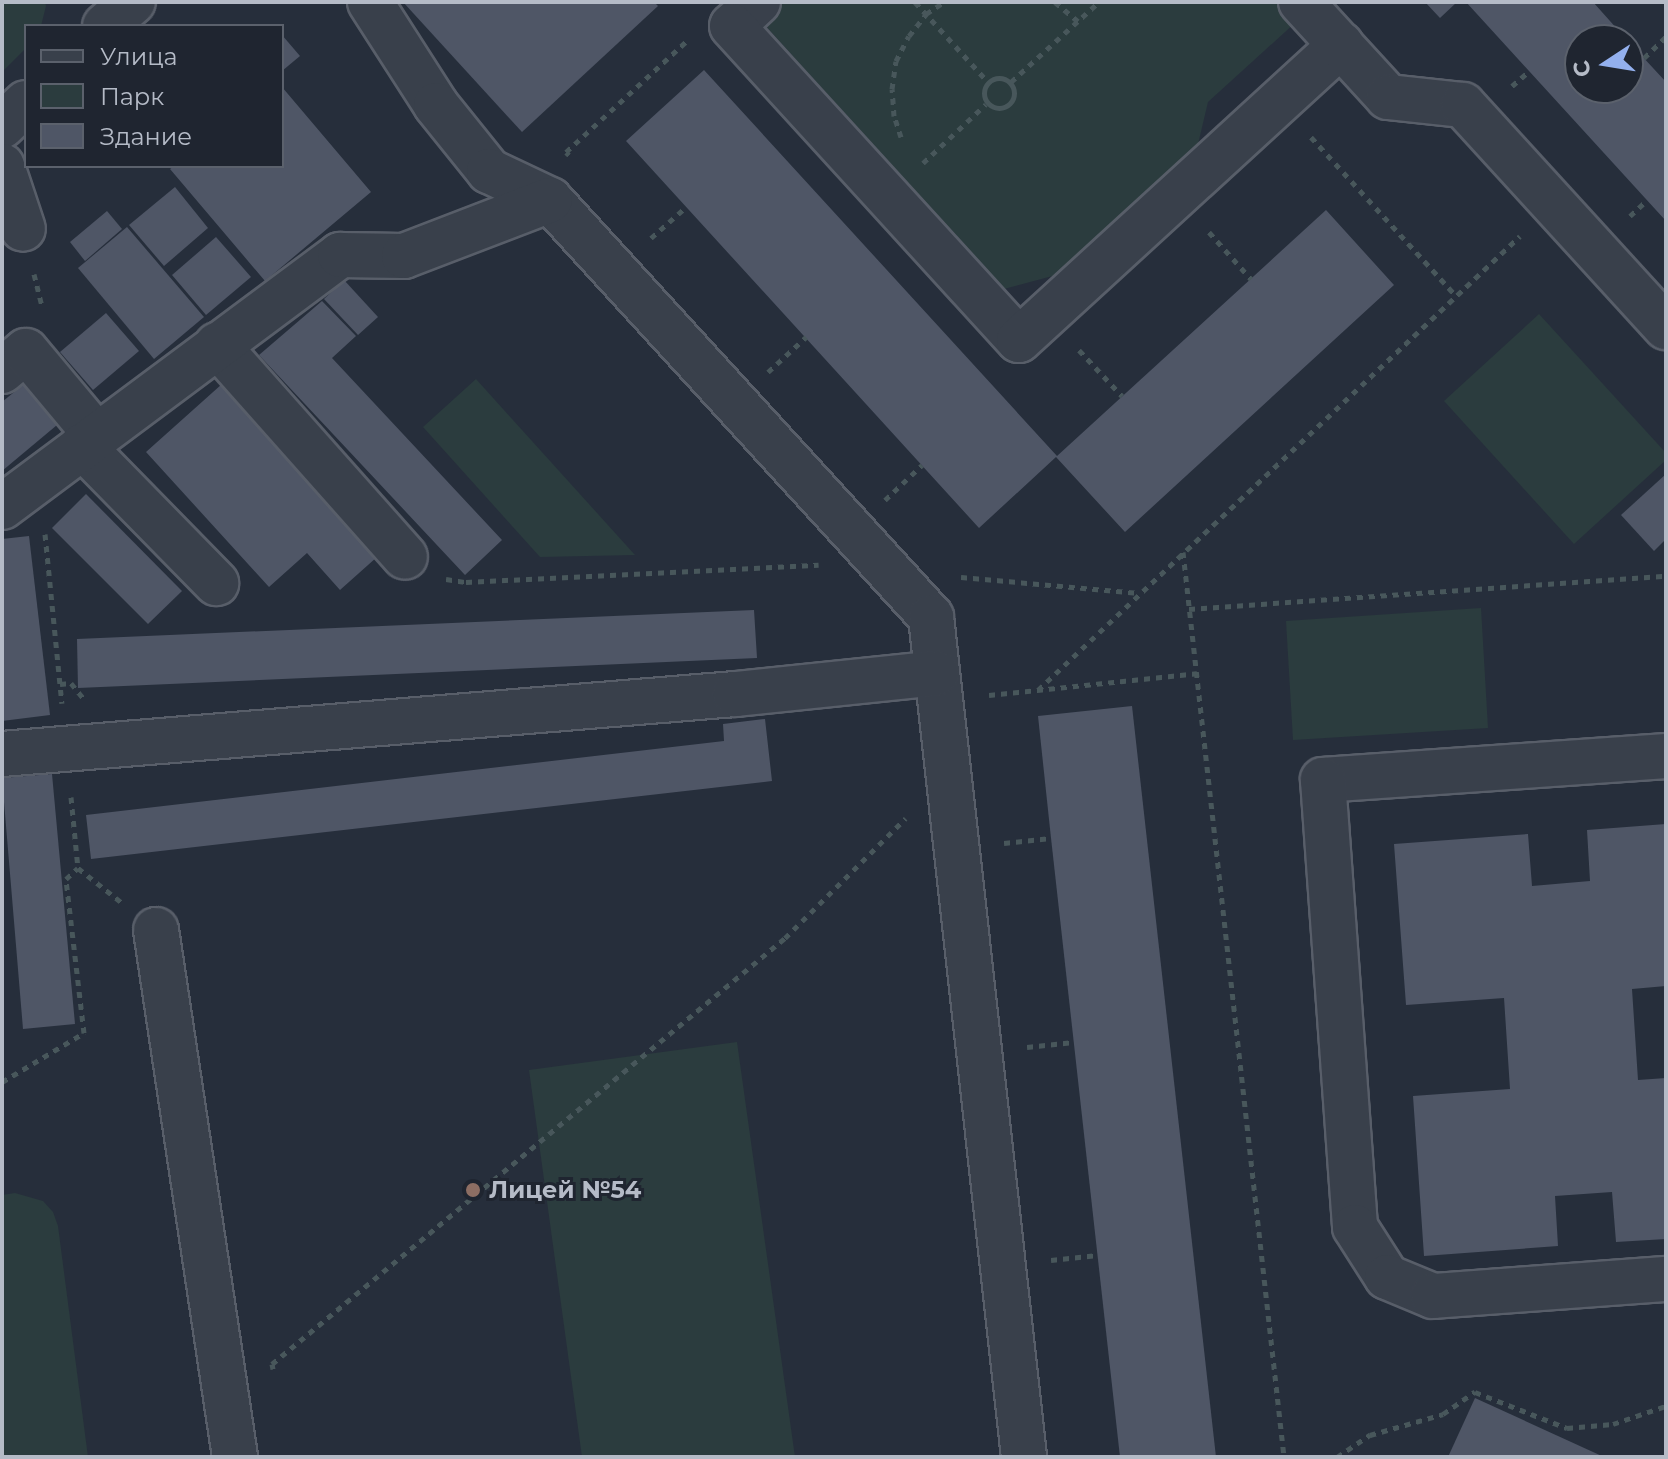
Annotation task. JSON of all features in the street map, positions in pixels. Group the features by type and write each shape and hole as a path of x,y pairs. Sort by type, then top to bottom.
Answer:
{"street":[{"path":"370,2 436,105 489,171 550,200 931,617 1024,1457"},
{"path":"758,2 732,26 1019,340 1341,45"},
{"path":"1301,2 1388,97 1463,105 1666,327"},
{"path":"2,126 24,105"},
{"path":"2,166 23,229"},
{"path":"2,507 340,255 404,256 550,200"},
{"path":"217,345 405,557"},
{"path":"14,361 79,449 216,583"},
{"path":"2,754 735,694 938,687"},
{"path":"1666,756 1323,780 1355,1227 1387,1277 1433,1296 1666,1279"},
{"path":"156,930 235,1457"}],"path":[{"path":"915,2 988,82"},
{"path":"903,143 893,102 896,61 909,36 926,14 944,2"},
{"path":"1055,2 1078,21"},
{"path":"1011,82 1099,2"},
{"path":"566,152 693,35"},
{"path":"1644,58 1666,37"},
{"path":"1002,77 1011,82 1014,92 1012,101 1005,108 986,104 983,95 988,82 1002,77"},
{"path":"1279,102 1456,296"},
{"path":"911,154 919,166 986,104"},
{"path":"1038,690 1554,205"},
{"path":"647,242 686,207"},
{"path":"1198,220 1251,279"},
{"path":"14,361 45,319 23,229"},
{"path":"767,373 806,337"},
{"path":"1069,338 1122,396"},
{"path":"2,1082 84,1033 66,879 78,868 41,500 79,449"},
{"path":"884,500 922,465"},
{"path":"1183,552 1284,1457"},
{"path":"405,557 435,577 466,582 827,565 1139,593"},
{"path":"1189,609 1666,576"},
{"path":"938,687 1038,690 1197,673"},
{"path":"275,1379 272,1364 785,938 948,776"},
{"path":"1018,841 1051,838"},
{"path":"1040,1046 1074,1042"},
{"path":"1064,1259 1098,1255"},
{"path":"1337,1457 1370,1435 1443,1414 1475,1392 1567,1428 1613,1424 1666,1406"}],"green space":[{"path":"2,2 45,2 42,24 24,24 24,50 4,70"},
{"path":"781,2 1277,2 1296,22 1208,102 1194,161 1075,270 1004,289 761,21"},
{"path":"1539,314 1666,453 1666,460 1574,544 1444,401"},
{"path":"476,379 635,555 540,557 423,427"},
{"path":"1481,608 1488,728 1293,740 1286,621"},
{"path":"737,1042 795,1457 582,1457 529,1070"},
{"path":"15,1193 43,1201 53,1212 58,1226 88,1457 2,1457 2,1195"}],"building":[{"path":"403,2 654,2 658,6 522,132"},
{"path":"1425,2 1457,2 1440,18"},
{"path":"1466,2 1593,2 1613,24 1564,24 1564,104 1644,104 1644,58 1666,82 1666,221"},
{"path":"284,37 300,56 284,69"},
{"path":"704,70 1057,456 1326,210 1394,285 1125,532 1056,457 979,528 626,141"},
{"path":"284,89 371,192 265,281 170,169 284,168"},
{"path":"175,187 208,228 164,266 129,225"},
{"path":"107,211 122,229 85,261 70,242"},
{"path":"127,227 204,317 154,359 78,268"},
{"path":"216,237 251,277 206,315 172,275"},
{"path":"344,280 378,317 358,335 324,299"},
{"path":"322,301 356,336 332,358 502,540 465,575 259,355"},
{"path":"106,313 139,351 93,390 60,352"},
{"path":"30,379 63,420 2,471 2,402"},
{"path":"222,384 377,557 340,590 307,553 269,587 146,452"},
{"path":"1666,474 1666,539 1654,551 1621,515"},
{"path":"86,494 182,591 148,624 52,528"},
{"path":"29,536 50,715 2,721 2,539"},
{"path":"754,610 757,658 78,688 77,639"},
{"path":"1132,706 1216,1457 1120,1457 1038,716"},
{"path":"765,719 772,781 91,859 86,815 724,741 723,724"},
{"path":"52,774 75,1024 23,1029 2,778"},
{"path":"1666,824 1666,986 1632,989 1638,1080 1666,1078 1666,1239 1616,1242 1612,1192 1555,1196 1558,1246 1424,1256 1413,1096 1510,1089 1504,998 1406,1005 1394,844 1528,834 1532,886 1590,881 1587,830"},
{"path":"1475,1398 1604,1457 1448,1457"}],"place":[{"name":"Лицей №54","path":"473,1190"}]}
